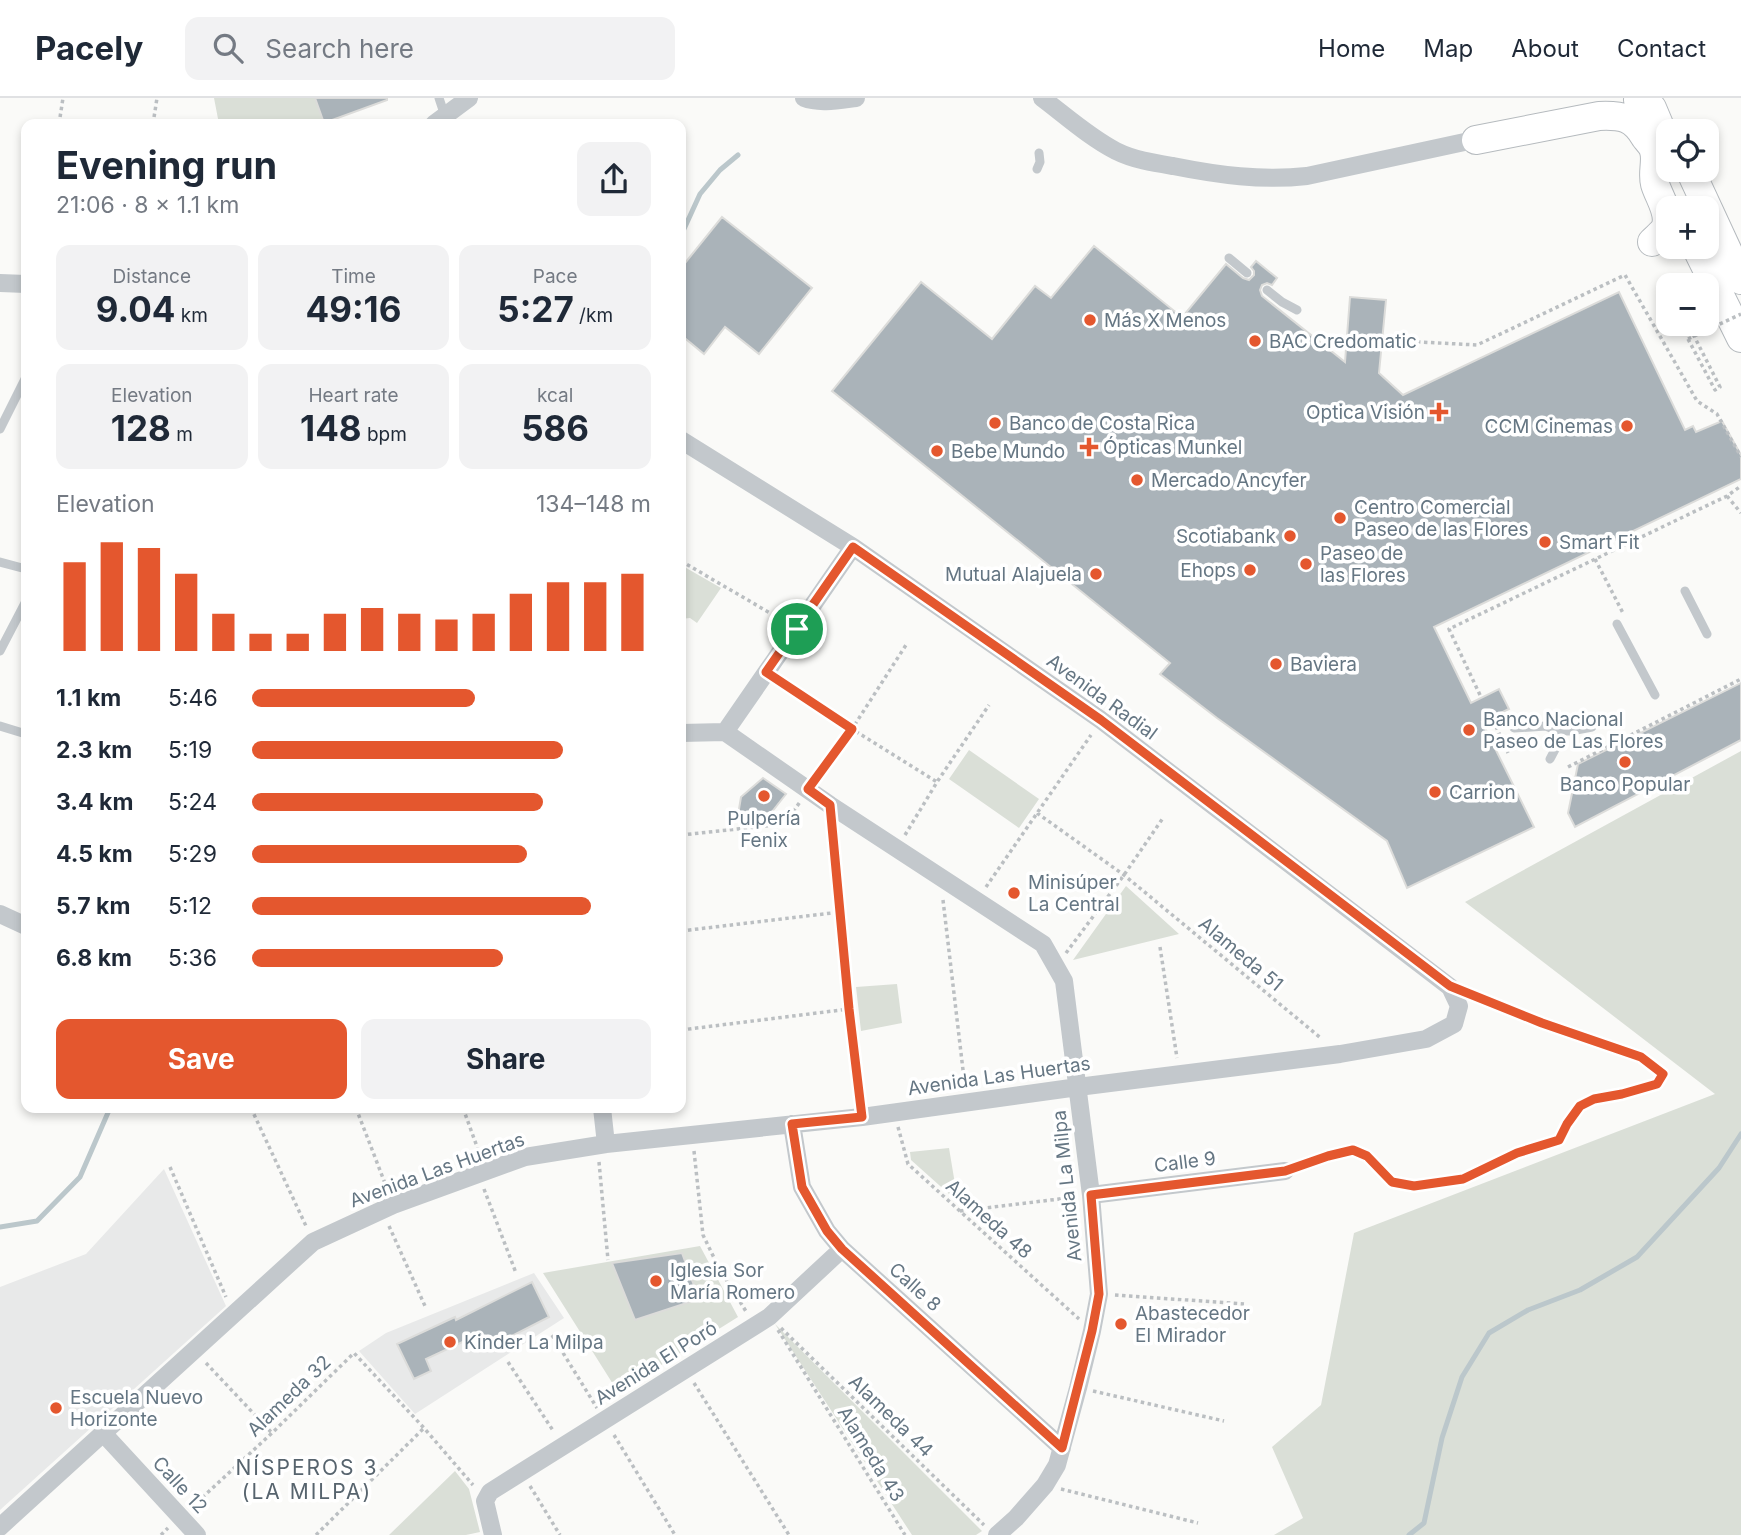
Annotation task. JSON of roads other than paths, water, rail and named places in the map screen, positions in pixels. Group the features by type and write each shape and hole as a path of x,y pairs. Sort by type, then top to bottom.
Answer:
{"main road":[{"path":"1645,98 1663,119"},
{"path":"1645,98 1656,133"},
{"path":"1476,140 1613,115 1636,123 1656,144"},
{"path":"1656,164 1653,173 1660,196"},
{"path":"1696,182 1738,267"},
{"path":"1703,259 1738,318"},
{"path":"1715,259 1738,318"}],"street":[{"path":"441,119 469,98"},
{"path":"804,98 856,98"},
{"path":"1042,98 1093,137 1119,152 1144,161 1249,178 1280,179 1307,176 1476,140 1645,98"},
{"path":"0,283 21,284"},
{"name":"Avenida Radial","path":"686,443 853,547 1101,720 1450,986 1460,1006 1454,1024"},
{"path":"686,733 725,732 853,547"},
{"name":"Avenida La Milpa","path":"725,732 830,805 1043,944 1064,981 1091,1195 1099,1294 1057,1465 1045,1485 1016,1518 991,1530"},
{"path":"0,914 21,924"},
{"name":"Avenida Las Huertas","path":"0,1527 313,1242 388,1208 525,1157 601,1145 862,1117 1340,1054 1426,1039 1454,1024"},
{"path":"601,1145 602,1113"},
{"name":"Calle 8","path":"792,1124 802,1187 827,1231 842,1249 1062,1448"},
{"name":"Calle 9","path":"1091,1195 1285,1171"},
{"name":"Avenida El Poró","path":"493,1535 485,1501 490,1492 762,1321 842,1249"},
{"name":"Calle 12","path":"103,1433 197,1535"}],"lane":[{"path":"439,98 440,119"},
{"path":"1037,169 1040,162 1039,153"},
{"path":"1229,258 1247,272"},
{"path":"1267,290 1297,310"},
{"path":"0,429 21,387"},
{"path":"0,562 21,568"},
{"path":"1685,591 1707,634"},
{"path":"0,651 21,611"},
{"path":"1617,624 1656,695"},
{"path":"0,726 21,732"},
{"path":"1514,728 1546,726 1558,731 1571,731 1592,727"},
{"path":"1550,759 1559,742 1558,731"}],"waterway":[{"path":"686,225 700,194 720,170 738,155"},
{"path":"0,1227 37,1221 80,1177 108,1113"},
{"path":"1409,1535 1424,1523 1442,1438 1462,1377 1489,1333 1528,1310 1580,1290 1637,1257 1719,1168 1741,1134"}],"place":[{"name":"Más X Menos","path":"1090,320"},
{"name":"BAC Credomatic","path":"1255,341"},
{"name":"Optica Visión","path":"1439,412"},
{"name":"Banco de Costa Rica","path":"995,423"},
{"name":"CCM Cinemas","path":"1627,426"},
{"name":"Ópticas Munkel","path":"1089,447"},
{"name":"Bebe Mundo","path":"937,451"},
{"name":"Mercado Ancyfer","path":"1137,480"},
{"name":"Centro Comercial Paseo de las Flores","path":"1340,518"},
{"name":"Scotiabank","path":"1290,536"},
{"name":"Smart Fit","path":"1545,542"},
{"name":"Paseo de las Flores","path":"1306,564"},
{"name":"Ehops","path":"1250,570"},
{"name":"Mutual Alajuela","path":"1096,574"},
{"name":"Baviera","path":"1276,664"},
{"name":"Banco Nacional Paseo de Las Flores","path":"1469,730"},
{"name":"Banco Popular","path":"1625,762"},
{"name":"Carrion","path":"1435,792"},
{"name":"Pulpería Fenix","path":"764,796"},
{"name":"Minisúper La Central","path":"1014,893"},
{"name":"Iglesia Sor María Romero","path":"656,1281"},
{"name":"Abastecedor El Mirador","path":"1121,1324"},
{"name":"Kinder La Milpa","path":"450,1342"},
{"name":"Escuela Nuevo Horizonte","path":"56,1408"}],"district":[{"name":"NÍSPEROS 3 (LA MILPA)","path":"307,1479"}]}
